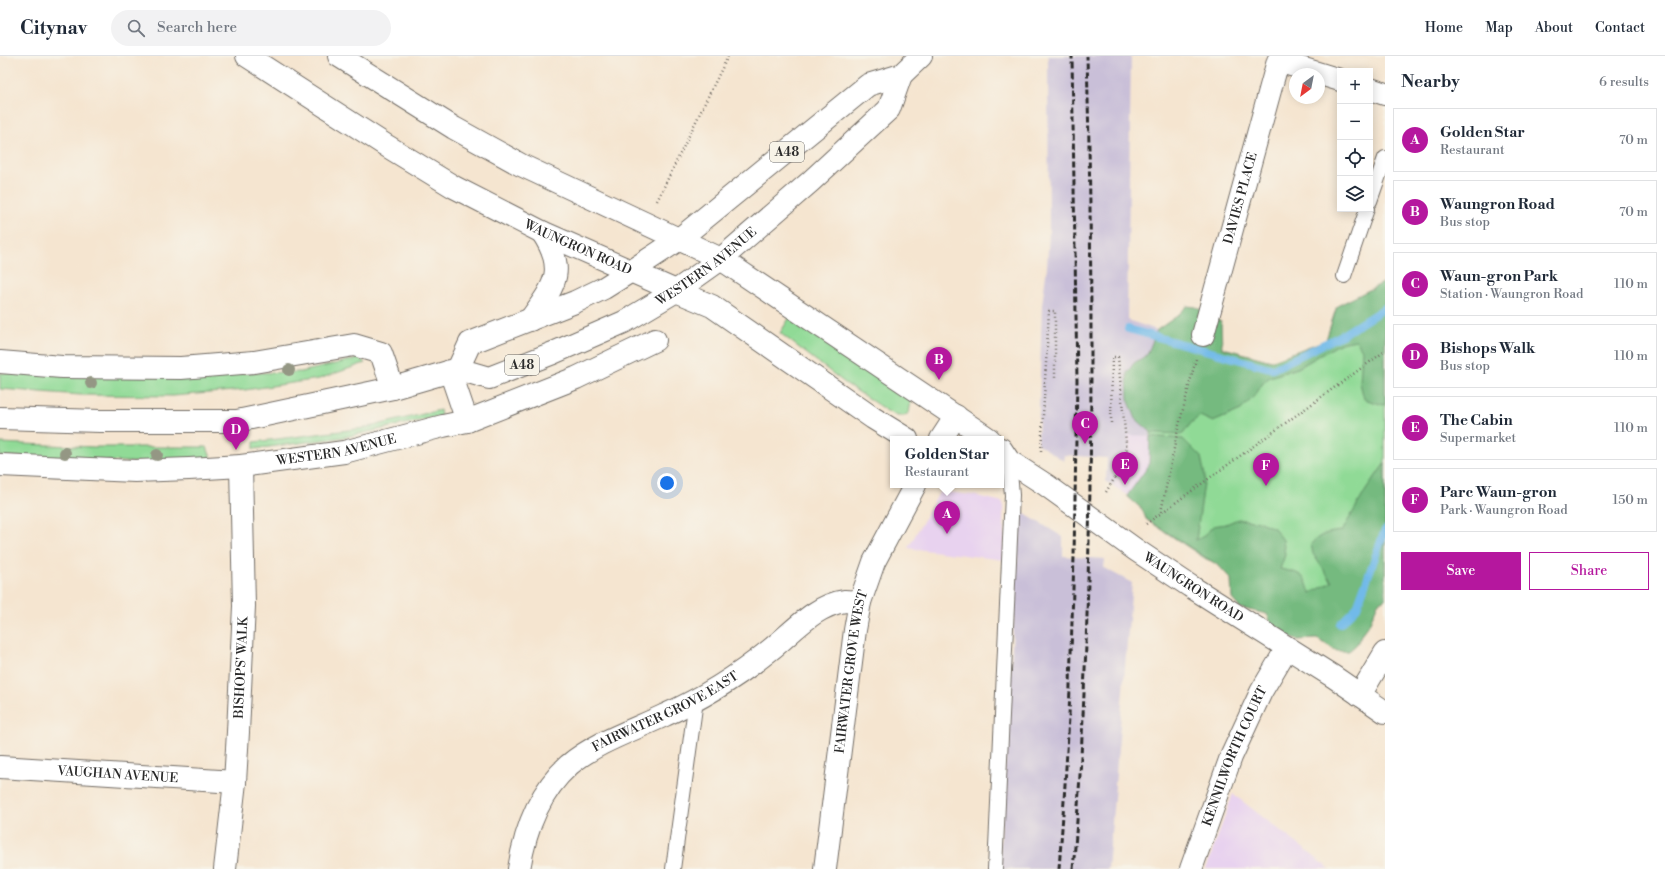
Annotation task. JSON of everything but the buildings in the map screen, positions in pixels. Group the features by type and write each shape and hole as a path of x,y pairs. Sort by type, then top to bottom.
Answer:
{"main road":[{"name":"WAUNGRON ROAD","path":"247,56 454,187 542,232 712,306 873,418 902,436"},
{"path":"339,56 454,128 522,166 721,259 986,436"},
{"name":"WESTERN AVENUE","path":"902,75 868,85 678,240 631,271 587,296 470,343 454,370 489,378 553,353 624,322 676,291 721,259 810,182 889,108 902,75 921,56"},
{"name":"DAVIES PLACE","path":"1200,344 1278,61 1337,79"},
{"path":"1373,90 1385,94"},
{"path":"530,320 549,292 556,271 556,257 542,232"},
{"name":"WESTERN AVENUE","path":"0,465 135,471 241,466 344,452 467,421 576,378 655,340"},
{"path":"0,362 62,367 181,368 254,362 354,345 382,353 393,388"},
{"path":"0,418 100,421 237,421 393,388 454,370 467,421"},
{"path":"943,436 956,416"},
{"name":"WAUNGRON ROAD","path":"1004,458 1046,485 1136,550 1334,677 1385,712"},
{"name":"BISHOPS' WALK","path":"225,869 235,782 244,606 241,466"},
{"name":"FAIRWATER GROVE WEST","path":"825,869 855,630 860,602 874,562 913,488"},
{"name":"FAIRWATER GROVE EAST","path":"519,869 526,835 538,806 550,786 570,765 606,742 696,700 740,674 808,618 826,607 845,601 860,602"},
{"name":"KENNILWORTH COURT","path":"1191,869 1231,757 1261,692 1287,648"},
{"path":"1360,695 1385,653"},
{"name":"VAUGHAN AVENUE","path":"0,767 235,782"}],"lane":[{"path":"1373,192 1385,158"},
{"path":"1344,276 1366,212"},
{"path":"995,869 1012,495 1004,458"},
{"path":"672,869 696,700"}],"path":[{"path":"656,203 728,56"},
{"path":"1042,451 1049,311 1055,311 1055,378"},
{"path":"1161,512 1178,429 1200,344"},
{"path":"1146,524 1385,351"},
{"path":"1106,492 1124,463 1126,453 1118,357 1112,357 1111,423"}],"shaded area":[{"path":"1048,56 1131,56 1127,320 1157,330 1150,436 1128,435 1130,453 1127,465 1113,486 1106,482 1107,458 1065,455 1064,461 1038,444 1042,305 1047,267 1049,231"},
{"path":"1128,434 1150,436 1147,508 1113,486 1127,465 1130,453"},
{"path":"940,491 972,495 1003,502 1003,527 1005,527 1004,560 908,548"},
{"path":"1020,511 1063,537 1063,556 1105,559 1104,568 1132,583 1108,869 999,869"},
{"path":"1233,794 1330,869 1206,869"}],"green space":[{"path":"1385,282 1385,404 1383,405 1364,399 1360,383 1362,350 1356,340 1341,343 1298,368 1270,377 1263,383 1256,394 1241,410 1213,422 1200,416 1191,423 1183,434 1152,433 1136,419 1128,399 1127,373 1134,363 1147,355 1157,330 1177,316 1187,306 1196,307 1221,322 1222,348 1271,361 1326,340 1337,306"},
{"path":"1385,300 1385,577 1370,622 1206,559 1146,519 1157,330 1271,361 1326,340 1337,306"},
{"path":"790,317 908,395 911,401 909,413 903,416 897,416 887,411 845,383 780,333"},
{"path":"360,358 365,363 319,379 245,390 173,396 81,395 0,389 0,373 112,376 301,372"},
{"path":"440,410 441,416 345,437 254,449 254,442 364,428"},
{"path":"1150,436 1183,439 1201,457 1205,476 1196,540 1204,536 1213,526 1226,524 1238,519 1260,522 1274,528 1283,540 1285,555 1280,569 1294,572 1304,578 1311,593 1332,582 1313,554 1311,544 1325,534 1342,531 1366,490 1385,463 1385,599 1378,603 1370,622 1362,633 1357,644 1349,651 1337,651 1317,639 1297,640 1289,637 1271,623 1267,614 1240,608 1232,599 1231,579 1219,566 1146,519 1142,509 1127,496 1149,465"},
{"path":"0,443 95,447 207,447 211,458 150,463 0,456"}],"waterway":[{"path":"1128,329 1273,369 1342,335 1385,308"},
{"path":"1340,624 1357,607 1385,530"}],"railway":[{"path":"1059,869 1069,717 1077,381 1072,56"},
{"path":"1073,869 1084,701 1090,497 1091,277 1087,56"}],"place":[{"name":"Waungron Road","path":"939,380"},
{"name":"Waun-gron Park","path":"1085,444"},
{"name":"Bishops Walk","path":"236,450"},
{"name":"The Cabin","path":"1125,485"},
{"name":"Parc Waun-gron","path":"1266,486"},
{"name":"Golden Star","path":"947,534"}]}
